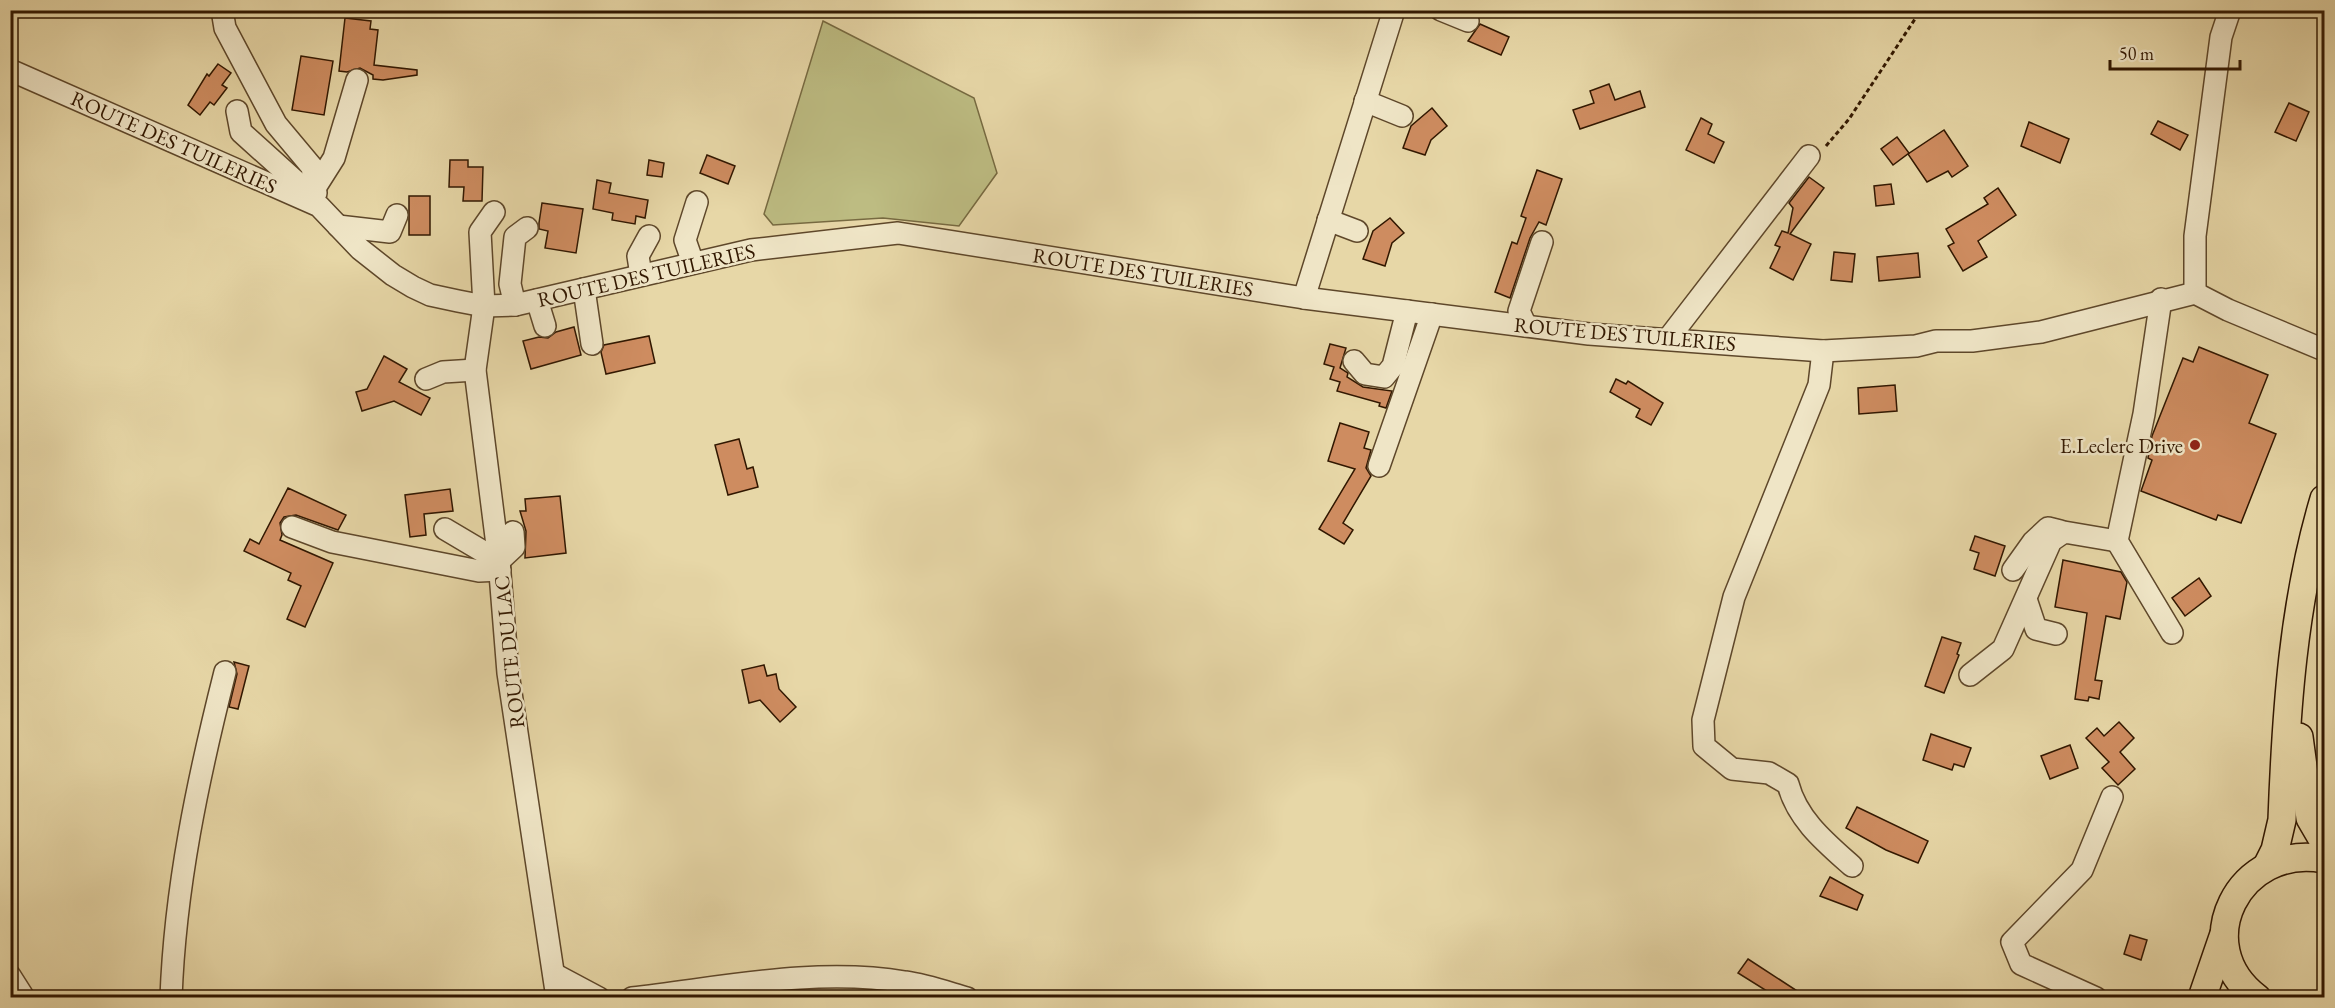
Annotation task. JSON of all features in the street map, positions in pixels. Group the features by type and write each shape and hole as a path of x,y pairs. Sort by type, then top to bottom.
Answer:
{"main road":[{"path":"2268,864 2275,850 2282,820 2291,676 2300,605 2313,537 2325,499"},
{"path":"2291,676 2310,818 2325,842"},
{"path":"2202,998 2225,930 2231,903 2246,881 2268,864 2287,857 2308,856 2325,859"},
{"path":"2225,930 2227,952 2234,972 2247,990 2257,998"}],"street":[{"path":"222,10 225,28 276,124 312,167 317,197"},
{"path":"1304,298 1394,10"},
{"path":"1441,10 1468,21"},
{"path":"2230,10 2221,37 2195,236 2195,292 2228,310 2325,350"},
{"name":"ROUTE DES TUILERIES","path":"10,70 317,197 338,226 360,249 393,276 430,295 484,306 515,305 751,250 898,233 1304,298 1526,326 1823,351 1916,346 1936,341 1972,341 2042,332 2095,320 2161,299 2195,292"},
{"path":"317,197 334,158 357,80"},
{"path":"1365,101 1402,117"},
{"path":"237,111 241,132 301,186 317,197"},
{"path":"1668,339 1809,156"},
{"path":"693,263 685,240 696,202"},
{"name":"ROUTE DU LAC","path":"494,212 480,232 484,306 475,370 500,565 508,673 557,998"},
{"path":"338,226 390,232 397,215"},
{"path":"1328,220 1358,231"},
{"path":"515,305 510,284 515,237 527,228"},
{"path":"641,275 638,256 649,236"},
{"path":"1526,326 1519,311 1542,242"},
{"path":"584,289 592,344"},
{"path":"2161,299 2144,414 2117,542 2172,633"},
{"path":"537,300 545,326"},
{"path":"1354,362 1365,374 1384,377 1393,366 1407,311"},
{"path":"1379,466 1432,314"},
{"path":"1823,351 1818,385 1734,597 1703,720 1704,746 1732,769 1769,773 1788,783 1793,802 1821,838 1852,866"},
{"path":"426,379 443,372 475,370"},
{"path":"292,527 332,542 479,571 500,565 514,547 513,532"},
{"path":"2013,570 2033,542 2048,528 2117,542"},
{"path":"445,529 500,565"},
{"path":"1970,675 2003,649 2051,541 2064,532"},
{"path":"2026,598 2036,629 2056,634"},
{"path":"171,998 180,886 200,771 225,672"},
{"path":"2096,998 2021,964 2012,942 2082,870 2112,797"},
{"path":"554,974 599,998"},
{"path":"10,976 24,998"},
{"path":"632,998 685,995 734,984 843,977 905,982 967,998"}],"path":[{"path":"1809,156 1815,159 1849,119 1921,10"}],"shaded area":[{"path":"823,21 974,98 997,173 959,226 883,218 773,225 764,214"}],"building":[{"path":"345,18 371,21 370,29 378,30 374,65 417,70 417,75 383,80 373,79 373,75 360,68 347,72 339,71"},
{"path":"1480,24 1509,37 1501,55 1468,41"},
{"path":"301,56 333,61 324,115 292,110"},
{"path":"218,64 231,73 222,85 227,88 214,105 210,102 200,115 188,105 207,74 209,76"},
{"path":"1609,84 1615,100 1640,91 1645,107 1580,129 1573,110 1594,103 1590,91"},
{"path":"2289,103 2309,112 2296,141 2275,132"},
{"path":"1432,108 1447,126 1431,140 1425,155 1403,148 1411,126"},
{"path":"1701,118 1712,124 1708,134 1724,142 1714,163 1686,150"},
{"path":"2158,121 2188,135 2180,150 2151,134"},
{"path":"2029,122 2069,139 2060,163 2021,146"},
{"path":"1944,130 1968,166 1952,177 1948,171 1927,182 1908,154"},
{"path":"1897,137 1909,153 1893,165 1881,149"},
{"path":"707,155 735,166 728,184 700,173"},
{"path":"450,160 468,160 468,167 483,167 482,201 463,201 464,187 449,187"},
{"path":"649,160 664,163 662,177 647,175"},
{"path":"1537,170 1562,179 1546,225 1539,222 1530,238 1510,298 1495,292 1512,242 1517,244 1526,218 1521,216"},
{"path":"1809,177 1824,188 1790,234 1811,244 1793,280 1770,268 1780,247 1775,245 1782,231 1788,233 1793,208 1789,203"},
{"path":"597,180 611,183 609,193 648,200 645,218 636,216 635,224 612,220 613,213 593,209"},
{"path":"1891,184 1894,204 1876,206 1874,186"},
{"path":"1998,188 2016,215 1978,241 1987,257 1963,271 1948,246 1954,243 1946,229 1988,204 1984,198"},
{"path":"409,196 430,196 430,235 409,235"},
{"path":"542,203 583,209 576,253 545,248 548,231 539,229"},
{"path":"1390,218 1404,233 1392,243 1385,266 1363,259 1373,231"},
{"path":"1834,252 1855,254 1852,282 1831,280"},
{"path":"1918,253 1920,277 1879,281 1877,257"},
{"path":"574,327 581,355 531,369 523,341 539,337 548,338 556,332"},
{"path":"649,336 655,363 606,374 601,352 604,345"},
{"path":"1330,344 1346,348 1340,368 1348,373 1347,377 1363,387 1392,391 1386,408 1379,406 1380,403 1337,391 1340,382 1330,379 1334,367 1324,364"},
{"name":"E.Leclerc Drive","path":"2199,347 2268,375 2249,423 2276,434 2241,523 2218,515 2216,520 2141,491 2152,460 2148,458 2152,436 2183,358 2193,362"},
{"path":"384,356 407,369 399,382 430,398 421,415 394,401 362,411 356,392 367,389"},
{"path":"1616,379 1626,384 1628,381 1663,403 1651,425 1636,417 1640,409 1610,392"},
{"path":"1895,385 1897,411 1859,414 1858,388"},
{"path":"1340,423 1369,432 1364,448 1371,450 1366,468 1371,476 1343,523 1353,530 1344,544 1319,529 1355,469 1328,461"},
{"path":"739,439 747,469 753,467 758,487 728,495 715,445"},
{"path":"288,488 346,515 338,530 296,515 284,517 280,523 282,535 280,540 333,563 305,627 287,619 301,586 288,580 291,573 244,551 250,539 259,544"},
{"path":"450,489 453,511 424,514 426,535 410,537 405,495"},
{"path":"560,496 566,553 525,558 526,531 520,511 526,511 525,499"},
{"path":"1975,536 2005,546 1995,576 1974,569 1979,553 1970,550"},
{"path":"2063,560 2121,572 2127,582 2120,619 2106,616 2095,680 2102,681 2099,699 2089,697 2088,701 2075,699 2087,613 2055,607"},
{"path":"2199,578 2211,596 2185,616 2172,598"},
{"path":"1942,637 1961,643 1957,654 1959,655 1944,693 1925,686"},
{"path":"234,662 249,666 238,709 229,707 237,674"},
{"path":"764,665 767,676 776,674 779,689 796,707 780,722 760,700 749,703 742,670"},
{"path":"2119,722 2134,738 2120,752 2135,769 2118,785 2102,768 2109,762 2086,738 2097,728 2104,736"},
{"path":"1931,734 1971,748 1964,767 1954,764 1952,770 1923,760"},
{"path":"2070,745 2078,768 2050,779 2041,756"},
{"path":"1857,807 1928,841 1918,863 1886,850 1846,828"},
{"path":"1830,877 1863,895 1857,910 1820,896"},
{"path":"2130,935 2147,940 2141,960 2124,954"},
{"path":"1748,959 1808,998 1778,998 1738,973"}],"place":[{"name":"E.Leclerc Drive","path":"2195,445"}]}
